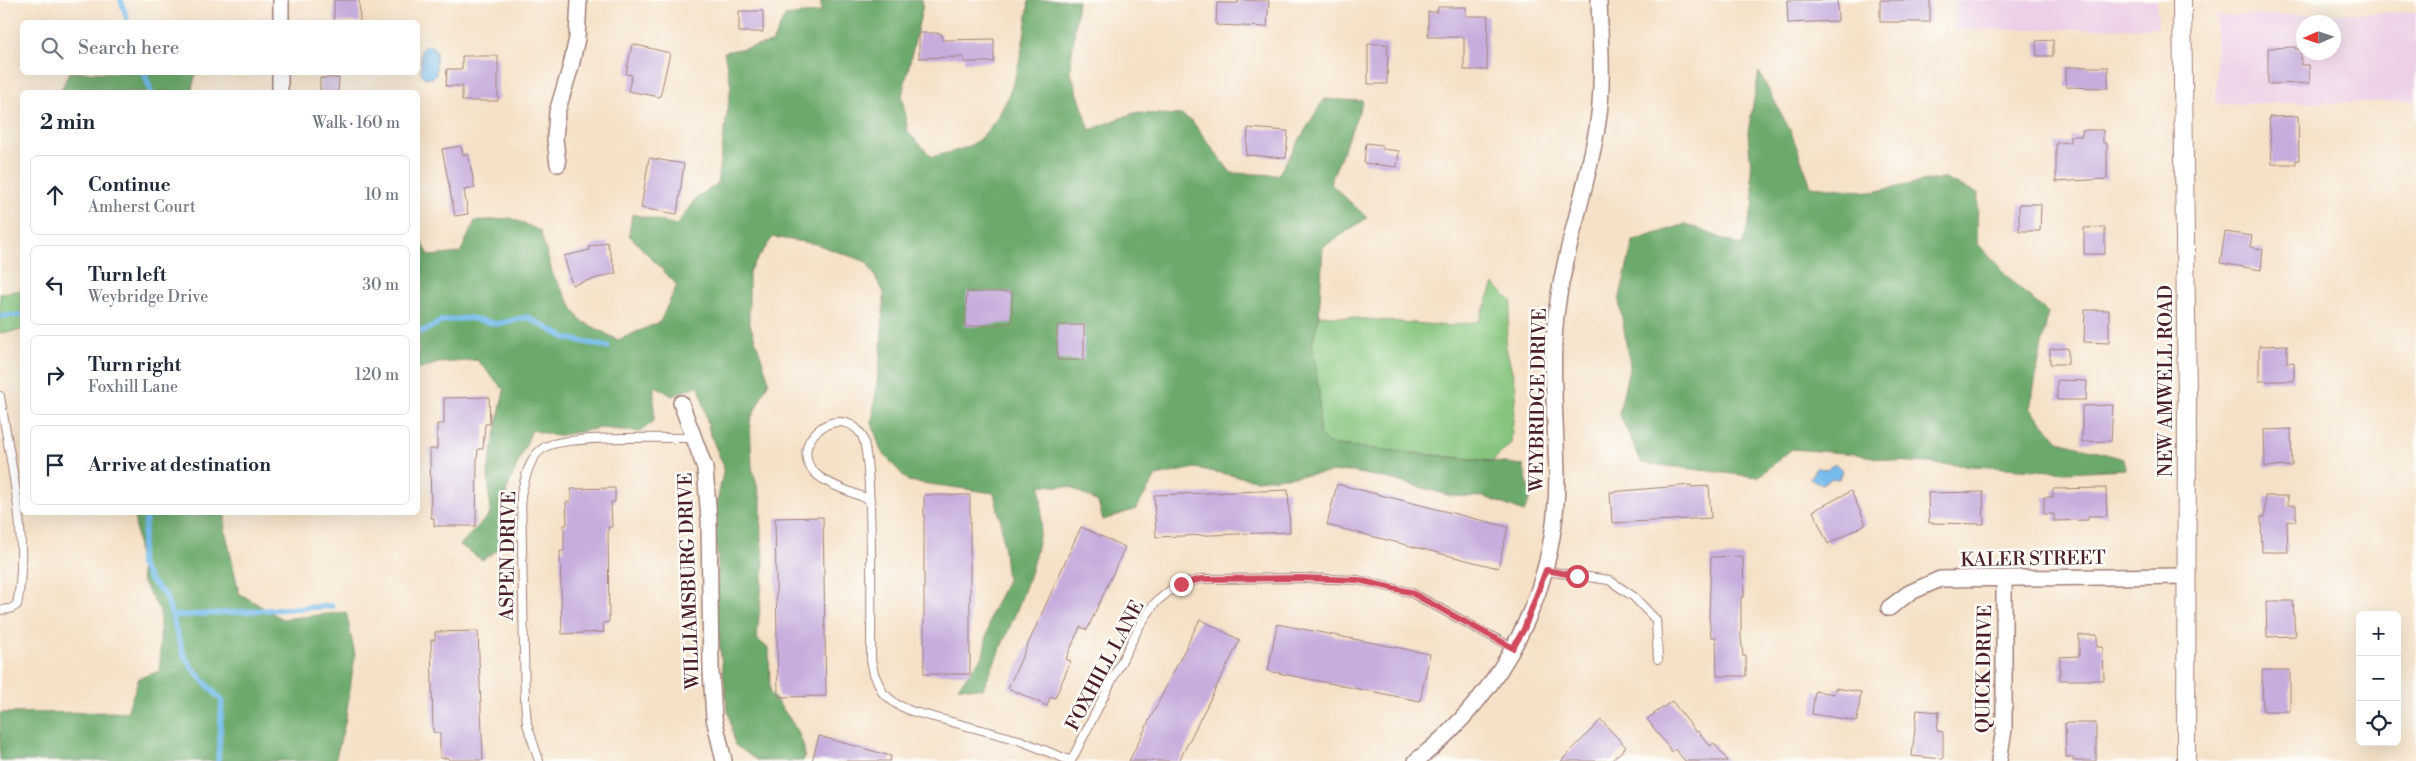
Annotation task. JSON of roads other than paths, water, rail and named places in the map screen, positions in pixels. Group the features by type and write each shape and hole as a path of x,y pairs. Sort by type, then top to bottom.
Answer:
{"street":[{"path":"281,0 281,20"},
{"path":"558,164 555,139 557,112 575,48 579,0"},
{"name":"WEYBRIDGE DRIVE","path":"1416,761 1452,730 1474,707 1524,629 1546,570 1555,514 1557,479 1555,332 1558,300 1598,123 1601,91 1599,0"},
{"name":"NEW AMWELL ROAD","path":"2182,0 2187,399 2186,761"},
{"path":"280,75 280,90"},
{"name":"WILLIAMSBURG DRIVE","path":"681,403 706,468 709,520 711,671 714,718 724,761"},
{"name":"KALER STREET","path":"1888,608 1909,593 1940,579 2186,576"},
{"name":"QUICK DRIVE","path":"1999,761 2004,729 2004,578"}],"lane":[{"path":"0,396 20,524 19,593 17,605 10,609 0,610"},
{"path":"870,500 822,478 809,465 807,456 810,438 823,425 839,422 855,428 865,441 870,500 872,660 874,674 883,694 912,712 1019,740 1071,761"},
{"name":"ASPEN DRIVE","path":"539,761 528,724 525,700 521,494 529,466 544,447 577,440 695,438"},
{"path":"1546,570 1609,580 1634,597 1656,620 1658,659"},
{"name":"FOXHILL LANE","path":"1071,761 1140,626 1155,603 1181,584 1202,579 1302,578 1358,580 1410,592 1513,648"}],"water":[{"path":"425,46 432,46 436,51 436,75 432,78 425,78 421,73 421,50"},
{"path":"1836,464 1842,470 1839,479 1832,478 1822,485 1810,478 1816,468 1828,469 1831,465"}],"waterway":[{"path":"121,0 127,20"},
{"path":"145,75 150,90"},
{"path":"0,316 20,315"},
{"path":"420,330 422,332 442,321 470,318 497,324 527,317 566,338 608,347"},
{"path":"147,515 140,563 150,580 166,596 183,653 192,668 222,701 218,761"},
{"path":"173,616 332,606"}]}
